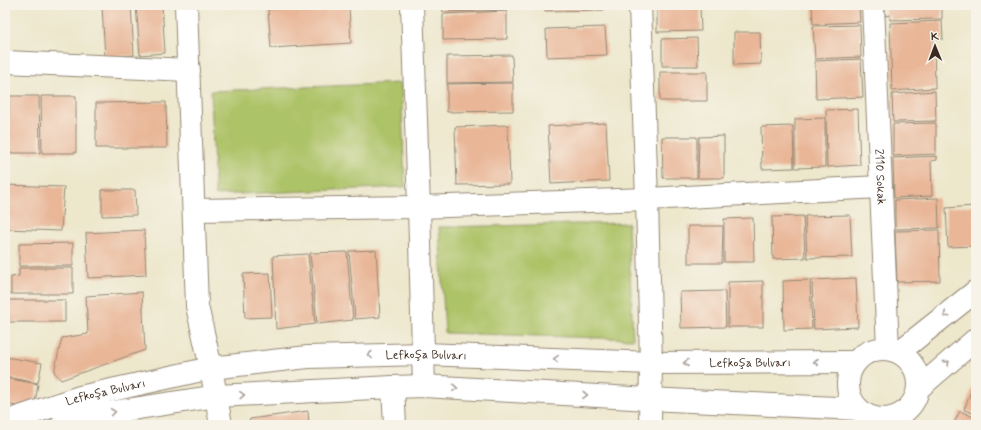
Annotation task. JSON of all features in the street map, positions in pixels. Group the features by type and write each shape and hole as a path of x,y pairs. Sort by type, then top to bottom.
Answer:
{"street":[{"path":"186,5 197,306 212,368 221,425"},
{"path":"412,5 424,386"},
{"path":"640,5 651,363 649,399 650,425"},
{"name":"2110 Sokak","path":"873,5 880,187 894,350"},
{"path":"5,62 188,70"},
{"path":"194,210 419,207 647,199 880,187"},
{"path":"894,350 976,291"},
{"path":"912,406 918,379 916,369 909,360 894,350 876,349 864,354 855,362 850,373 848,385 850,396 861,416 888,419 905,412 912,406 976,339"},
{"name":"Lefkoşa Bulvarı","path":"5,422 80,397 212,368 308,357 424,354 651,363 855,362"},
{"path":"393,386 395,425"},
{"name":"Lefkoşa Bulvarı","path":"62,425 217,396 393,386 424,386 649,399 861,416"}],"green space":[{"path":"401,83 405,187 215,195 211,91"},
{"path":"628,223 633,339 445,333 439,227"}],"building":[{"path":"131,5 134,55 105,57 102,7"},
{"path":"136,5 162,5 165,53 140,55"},
{"path":"349,5 351,43 271,48 268,9"},
{"path":"442,5 506,5 507,10 443,12"},
{"path":"544,5 603,5 604,10 545,11"},
{"path":"657,5 700,5 701,31 657,32"},
{"path":"812,5 859,5 860,22 813,24"},
{"path":"885,5 942,5 942,19 890,20 890,15 885,16"},
{"path":"507,11 507,39 443,40 443,14"},
{"path":"942,21 943,39 934,39 935,88 892,91 890,23"},
{"path":"860,25 861,57 815,59 813,26"},
{"path":"605,27 607,55 547,57 546,29"},
{"path":"734,32 760,32 761,64 734,65"},
{"path":"697,38 698,66 662,66 662,39"},
{"path":"512,55 513,82 447,83 447,56"},
{"path":"861,59 863,97 816,99 815,61"},
{"path":"660,72 707,72 707,101 660,101"},
{"path":"513,83 513,111 447,112 447,84"},
{"path":"935,91 936,121 893,122 892,94"},
{"path":"9,96 39,96 40,153 9,153"},
{"path":"41,96 76,96 76,153 42,153"},
{"path":"166,102 167,148 96,148 96,103"},
{"path":"858,109 860,165 827,167 826,110"},
{"path":"825,118 825,167 795,168 795,119"},
{"path":"606,123 609,181 551,184 548,126"},
{"path":"936,123 936,154 893,156 893,124"},
{"path":"508,125 510,184 457,185 455,127"},
{"path":"793,126 794,168 762,169 761,127"},
{"path":"724,136 724,178 698,178 699,137"},
{"path":"662,137 697,137 697,178 663,178"},
{"path":"937,156 937,160 931,161 932,196 894,198 893,158"},
{"path":"5,185 64,187 61,231 5,229"},
{"path":"102,190 135,190 136,215 102,216"},
{"path":"938,198 939,228 895,229 895,200"},
{"path":"974,206 976,246 948,247 946,208"},
{"path":"850,215 852,257 807,258 805,216"},
{"path":"803,216 805,258 773,259 772,217"},
{"path":"753,218 754,262 724,262 724,219"},
{"path":"688,226 723,226 722,263 688,263"},
{"path":"144,230 146,275 88,278 86,233"},
{"path":"939,230 940,281 897,282 895,231"},
{"path":"73,243 73,266 19,266 19,244"},
{"path":"376,250 380,317 355,319 349,251"},
{"path":"347,252 353,320 317,324 310,253"},
{"path":"308,254 315,324 276,329 273,256"},
{"path":"19,268 73,268 73,294 11,294 11,277 19,276"},
{"path":"270,273 272,317 245,318 243,274"},
{"path":"856,278 858,327 814,329 812,280"},
{"path":"810,280 812,329 784,330 783,281"},
{"path":"763,281 763,327 728,327 728,282"},
{"path":"725,291 726,327 681,328 680,292"},
{"path":"142,292 145,350 61,380 54,372 62,338 88,334 86,296"},
{"path":"5,300 65,300 65,322 5,322"},
{"path":"5,357 42,363 38,383 5,377"},
{"path":"5,378 38,384 34,409 5,404"},
{"path":"976,378 976,414 964,410"},
{"path":"308,411 309,425 248,425 250,419"},
{"path":"960,411 976,418 976,425 953,425"}]}
